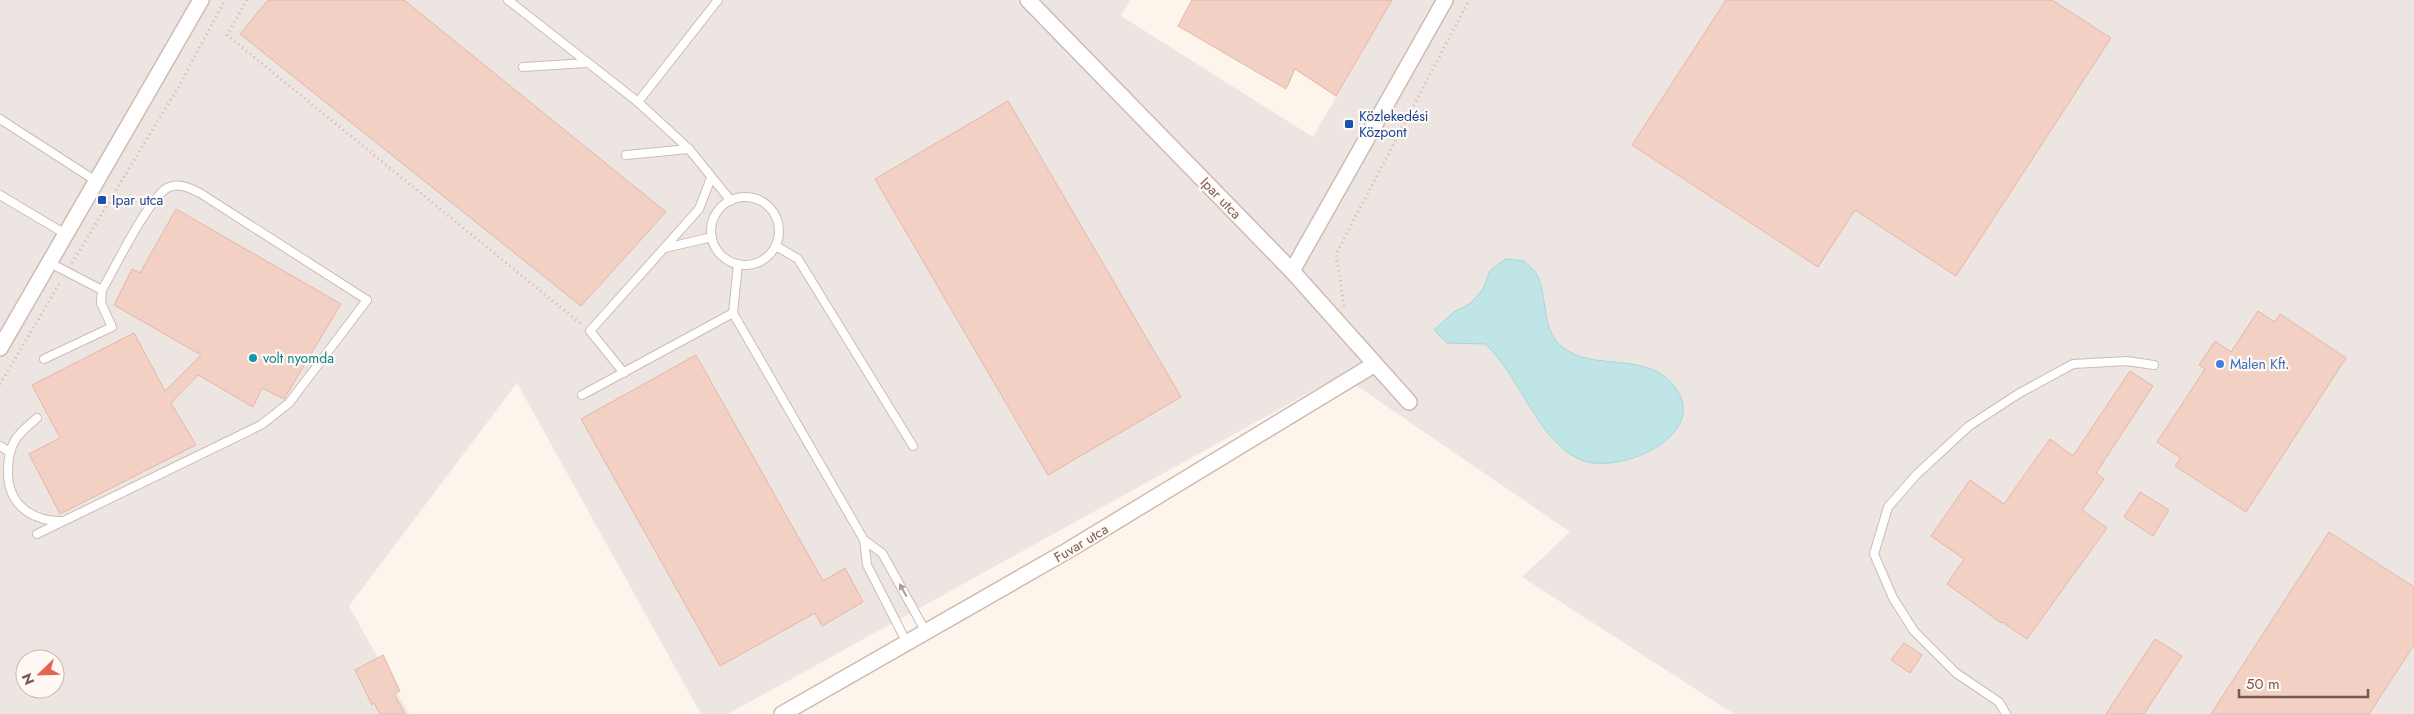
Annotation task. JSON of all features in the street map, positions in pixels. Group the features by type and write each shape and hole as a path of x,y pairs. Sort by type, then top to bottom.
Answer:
{"street":[{"path":"0,348 67,235 96,181 201,0"},
{"name":"Ipar utca","path":"1028,0 1292,271 1409,402"},
{"path":"1292,271 1445,0"},
{"name":"Fuvar utca","path":"782,714 1075,546 1375,364"}],"lane":[{"path":"508,0 638,102 689,149 731,200"},
{"path":"638,102 718,0"},
{"path":"523,67 586,63"},
{"path":"0,119 96,181"},
{"path":"626,155 689,149"},
{"path":"624,372 590,331 698,209 711,178"},
{"path":"37,534 262,424 289,403 367,300 200,193 189,187 168,187 152,203 102,290 101,303 112,327 44,359"},
{"path":"0,195 67,235"},
{"path":"752,198 767,206 774,214 778,224 779,235 776,246 760,262 749,265 738,264 727,260 719,253 712,237 715,216 731,200 752,198"},
{"path":"665,248 712,237"},
{"path":"776,246 798,259 913,446"},
{"path":"50,263 102,290"},
{"path":"738,264 733,313 864,540 867,565 907,643"},
{"path":"582,395 733,313"},
{"path":"2006,714 1999,702 1956,673 1914,631 1893,598 1874,554 1888,507 1917,474 1969,426 2018,394 2073,364 2127,361 2154,364"},
{"path":"37,418 15,440 10,452 8,479 16,502 35,518 48,521 63,521"},
{"path":"0,446 10,452"},
{"path":"864,540 882,553 926,632"}],"path":[{"path":"0,384 179,86 225,0"},
{"path":"247,0 227,35 590,331"},
{"path":"1344,307 1336,254 1469,0"}],"shaded area":[{"path":"0,0 1130,0 1121,16 1313,137 1392,0 2414,0 2414,714 1734,714 1522,577 1570,532 1341,375 728,714 701,714 517,383 349,606 409,714 0,714"}],"water":[{"path":"1505,259 1524,261 1536,273 1543,293 1550,331 1561,346 1574,354 1589,359 1637,365 1652,369 1666,377 1677,390 1683,407 1680,423 1669,437 1654,449 1614,462 1595,463 1579,459 1564,450 1552,437 1540,422 1509,372 1485,344 1447,343 1434,330 1454,312 1471,303 1483,289 1490,271"}],"building":[{"path":"268,0 404,0 666,212 581,306 240,34"},
{"path":"1192,0 1392,0 1336,96 1295,69 1286,89 1178,26"},
{"path":"1726,0 2052,0 2111,38 1956,276 1855,210 1818,267 1632,145"},
{"path":"1008,101 1181,397 1048,475 875,179"},
{"name":"volt nyomda","path":"176,209 341,304 284,399 262,388 253,407 198,375 171,403 196,445 60,514 29,454 60,438 32,385 134,333 165,391 201,355 114,305 132,269 140,273"},
{"path":"2258,311 2275,322 2280,314 2346,358 2246,512 2175,466 2181,458 2157,442 2205,369 2199,365 2215,341 2231,352"},
{"path":"696,355 823,581 845,568 863,602 822,626 815,613 720,666 581,419"},
{"path":"2130,371 2153,386 2096,473 2104,479 2082,510 2107,528 2027,639 2001,623 1947,584 1964,559 1931,536 1970,480 2004,504 2050,439 2073,456"},
{"path":"2140,492 2169,510 2153,536 2124,517"},
{"path":"2329,532 2414,587 2414,645 2369,714 2211,714"},
{"path":"2155,639 2182,656 2144,714 2106,714"},
{"path":"1904,643 1922,655 1910,673 1891,660"},
{"path":"383,655 400,691 394,694 405,714 380,714 374,703 372,705 355,670"}],"place":[{"name":"Közlekedési Központ","path":"1349,124"},
{"name":"Ipar utca","path":"102,200"},
{"name":"volt nyomda","path":"253,358"},
{"name":"Malen Kft.","path":"2220,364"}]}
